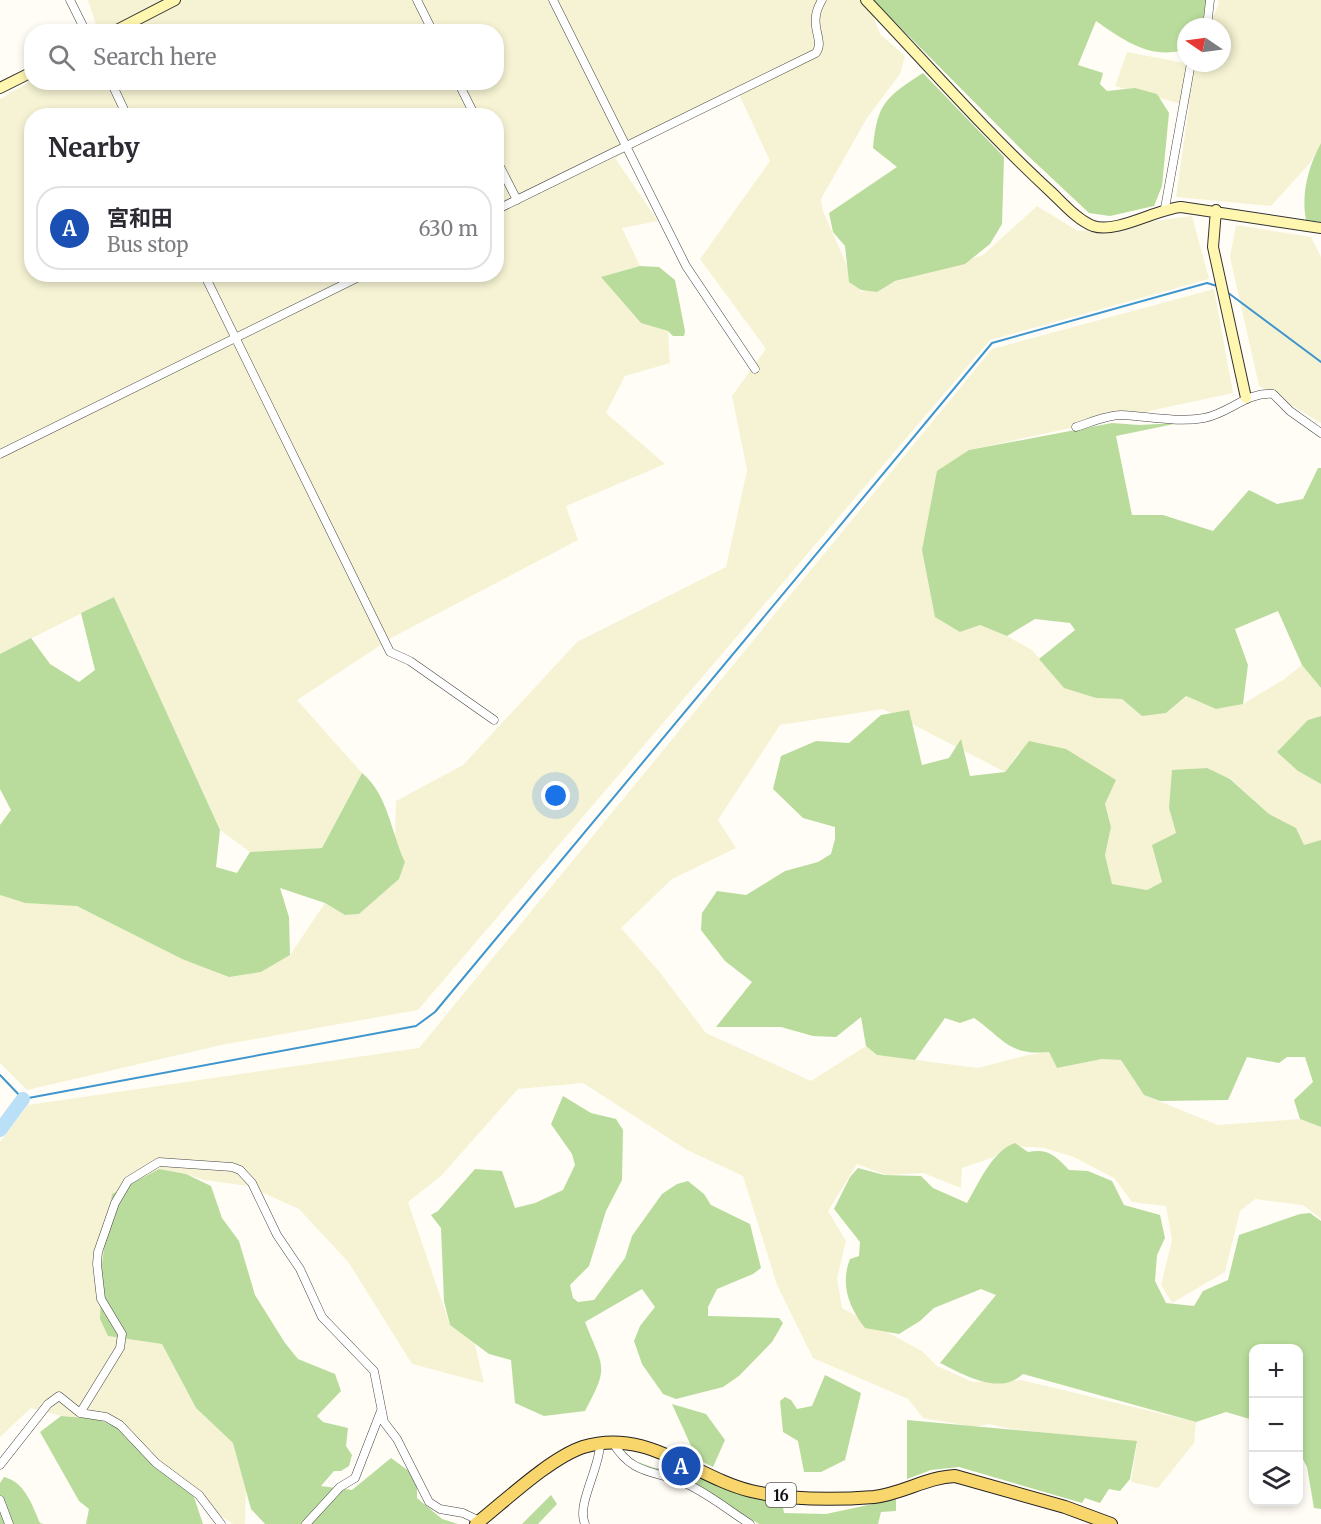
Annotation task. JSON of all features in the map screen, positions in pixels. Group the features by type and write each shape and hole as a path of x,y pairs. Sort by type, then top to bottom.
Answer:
{"main road":[{"name":"16","path":"478,1522 563,1456 584,1447 613,1443 633,1444 657,1450 738,1487 766,1494 874,1497 891,1495 939,1478 955,1476 1065,1507 1111,1524"}],"street":[{"path":"70,0 82,24"},
{"path":"128,24 175,0"},
{"path":"417,0 429,24"},
{"path":"554,0 686,266 755,369"},
{"path":"504,206 816,53 819,40 814,20 822,0"},
{"path":"866,0 1019,162 1093,226 1119,225 1165,208 1196,207 1321,228"},
{"path":"1208,18 1210,0"},
{"path":"1165,208 1189,72"},
{"path":"0,88 24,76"},
{"path":"115,90 123,108"},
{"path":"462,90 471,108"},
{"path":"504,175 517,200"},
{"path":"1216,210 1213,247 1246,398"},
{"path":"208,282 390,652 410,661 494,720"},
{"path":"0,454 349,282"},
{"path":"1076,427 1118,415 1168,420 1202,418 1226,412 1246,398 1262,393 1273,394 1290,411 1321,433"},
{"path":"80,1413 120,1348 122,1334 101,1299 97,1264 115,1203 128,1181 159,1162 232,1167 246,1176 262,1201 276,1235 300,1269 322,1317 332,1330 362,1355 374,1371 384,1422 397,1440 429,1502 440,1509 463,1513 478,1522"},
{"path":"0,1466 48,1404 59,1396 80,1413 106,1417 120,1425 156,1463 199,1495 221,1524"},
{"path":"306,1524 340,1487 355,1478 381,1411"},
{"path":"613,1443 636,1467 686,1484 719,1502 750,1524"},
{"path":"585,1524 582,1510 599,1462 600,1444"},
{"path":"0,1500 9,1524"}],"shaded area":[{"path":"88,0 867,0 880,34 905,56 900,74 867,118 821,199 823,211 861,292 983,255 1037,206 1078,231 1192,216 1209,279 990,340 418,1010 221,1045 27,1090 0,1063 0,895 25,903 77,905 182,959 261,972 290,955 325,903 345,915 359,914 399,879 405,862 395,840 396,801 463,765 577,642 726,567 747,470 732,396 766,349 700,259 770,161 738,92 615,158 658,221 622,228 640,266 602,277 641,323 668,331 670,363 625,376 606,413 665,464 566,506 578,540 393,637 297,700 362,773 322,848 250,852 220,830 114,597 0,654 0,99 24,85 24,90 504,90 504,24 96,24"},
{"path":"1218,0 1321,0 1321,143 1310,163 1271,206 1176,197 1189,106 1115,86 1127,52 1177,62 1177,72 1231,72 1231,18 1212,18 1219,4"},
{"path":"1236,225 1311,237 1321,257 1321,423 1259,386 1230,257"},
{"path":"1214,289 1233,393 969,450 960,632 980,625 1007,636 1032,650 1064,688 1096,698 1122,699 1142,715 1166,713 1186,696 1216,709 1243,704 1283,680 1302,665 1321,688 1321,716 1308,720 1298,771 1321,784 1321,840 1304,846 1296,828 1269,814 1230,778 1173,770 1169,808 1176,834 1153,845 1162,882 1147,890 1112,884 1105,855 1111,827 1105,804 1116,780 1019,752 1005,772 883,709 780,725 718,820 736,848 672,879 621,928 658,970 706,1033 811,1081 866,1046 877,1055 978,1068 1049,1052 1057,1068 1102,1059 1121,1060 1144,1095 1218,1125 1300,1119 1321,1127 1321,1219 1303,1205 1255,1199 1240,1211 1225,1272 1172,1303 1161,1285 1172,1240 1166,1206 1132,1202 1114,1178 1074,1157 1044,1148 1011,1146 994,1157 962,1168 961,1188 923,1173 886,1175 857,1164 828,1211 846,1241 837,1278 842,1308 922,1351 937,1366 973,1382 1021,1380 1196,1422 1194,1443 1158,1488 1131,1482 1137,1443 1012,1429 988,1424 975,1427 923,1418 908,1399 813,1358 777,1285 743,1176 687,1150 583,1083 518,1089 442,1175 408,1202 450,1325 474,1341 484,1383 412,1364 349,1263 299,1209 248,1186 204,1180 159,1169 112,1194 108,1336 162,1344 196,1408 233,1443 246,1489 245,1524 233,1524 194,1497 176,1476 97,1419 61,1416 31,1408 0,1437 0,1142 28,1105 419,1048 992,349"}],"green space":[{"path":"873,0 1206,0 1203,18 1177,18 1177,51 1161,52 1138,47 1096,21 1078,65 1103,73 1100,84 1107,91 1135,88 1157,94 1169,113 1162,186 1154,206 1110,216 1089,213 1024,152"},
{"path":"923,73 1004,157 1002,224 990,244 965,264 895,281 877,292 861,290 849,282 845,246 833,232 829,213 897,167 873,148 877,121 892,95"},
{"path":"1321,143 1321,222 1306,220 1304,200 1309,171"},
{"path":"640,266 659,267 675,280 684,336 673,336 668,331 641,323 601,277"},
{"path":"1112,423 1139,425 1179,423 1116,436 1132,515 1163,515 1213,531 1249,490 1277,504 1303,499 1318,468 1321,468 1321,688 1302,665 1278,611 1235,629 1248,665 1243,704 1216,709 1186,696 1166,713 1142,716 1122,699 1096,698 1064,688 1039,659 1075,630 1070,623 1035,619 1007,636 980,625 960,632 935,617 922,550 937,471 969,450"},
{"path":"114,597 220,830 216,867 237,873 250,852 322,848 362,773 378,792 388,814 405,862 399,879 359,914 345,915 325,903 280,888 289,917 290,955 261,972 229,977 182,959 77,906 25,903 0,895 0,825 11,810 0,789 0,654 31,638 50,664 79,682 95,670 81,613"},
{"path":"909,710 922,765 949,758 961,739 970,776 1005,772 1029,741 1066,749 1116,780 1105,804 1111,827 1105,855 1112,884 1147,890 1162,882 1152,845 1176,833 1169,808 1172,770 1207,768 1230,779 1269,814 1296,828 1304,845 1321,840 1321,1127 1300,1119 1294,1100 1313,1082 1305,1057 1287,1057 1279,1063 1247,1057 1228,1100 1160,1101 1144,1095 1121,1060 1102,1059 1057,1068 1049,1052 1036,1053 1016,1049 974,1018 960,1023 945,1018 915,1060 877,1055 866,1046 861,1017 836,1037 813,1036 781,1027 716,1027 752,982 725,961 701,930 702,913 717,891 746,895 785,871 818,862 831,854 835,839 835,827 803,818 773,789 781,756 816,741 849,743 881,715"},
{"path":"1321,716 1321,784 1298,771 1277,752 1308,720"},
{"path":"563,1096 591,1113 616,1119 623,1130 622,1180 606,1211 589,1266 570,1285 573,1298 578,1302 594,1300 625,1258 632,1236 662,1194 677,1184 688,1181 704,1194 711,1205 750,1224 761,1268 753,1274 717,1289 708,1307 708,1316 779,1318 783,1323 772,1342 739,1376 723,1387 676,1399 663,1394 642,1364 634,1341 640,1326 655,1307 642,1289 585,1322 600,1358 601,1375 585,1411 544,1416 515,1403 511,1360 489,1354 450,1325 444,1301 441,1228 431,1215 438,1211 475,1169 502,1171 515,1208 535,1203 563,1190 575,1165 572,1154 551,1124"},
{"path":"1015,1143 1028,1152 1046,1152 1069,1170 1088,1171 1112,1181 1124,1205 1160,1215 1165,1238 1157,1255 1155,1281 1166,1303 1194,1306 1203,1291 1228,1280 1239,1235 1300,1214 1310,1213 1321,1221 1321,1509 1314,1508 1307,1467 1303,1460 1303,1344 1249,1344 1249,1419 1226,1412 1196,1422 1023,1374 1003,1383 982,1381 940,1363 996,1295 981,1289 934,1308 920,1321 899,1334 865,1328 854,1312 846,1287 850,1259 859,1256 860,1242 834,1209 850,1177 858,1168 884,1175 921,1176 933,1188 967,1203 993,1160"},
{"path":"159,1169 186,1174 211,1186 222,1218 239,1241 255,1295 285,1343 298,1359 335,1374 341,1391 317,1416 323,1422 348,1428 346,1446 352,1455 349,1466 341,1471 334,1471 321,1486 352,1490 391,1458 417,1477 417,1498 442,1519 458,1524 265,1524 251,1509 233,1443 196,1408 162,1344 108,1336 100,1319 102,1264 112,1194"},
{"path":"825,1375 861,1393 845,1460 821,1472 804,1472 798,1441 783,1432 780,1401 785,1397 791,1400 797,1409 812,1406"},
{"path":"672,1404 706,1414 725,1440 713,1467 697,1459"},
{"path":"61,1416 97,1419 129,1433 176,1476 194,1497 203,1524 86,1524 89,1509 79,1501 40,1432"},
{"path":"907,1420 1137,1441 1130,1479 1120,1491 1109,1489 1100,1503 1085,1498 1082,1503 959,1467 931,1470 907,1479"},
{"path":"632,1460 655,1468 691,1471 747,1496 782,1502 784,1513 826,1514 896,1499 896,1511 881,1512 878,1524 759,1524 686,1481 648,1471"},
{"path":"4,1477 23,1489 40,1523 44,1524 0,1524 0,1483"},
{"path":"551,1495 557,1504 538,1524 522,1524"}],"waterway":[{"path":"0,1075 23,1099 416,1026 435,1012 992,343 1207,283 1217,286"},
{"path":"1227,292 1321,362"},
{"path":"0,1130 23,1099"}],"place":[{"name":"宮和田","path":"681,1466"}]}
